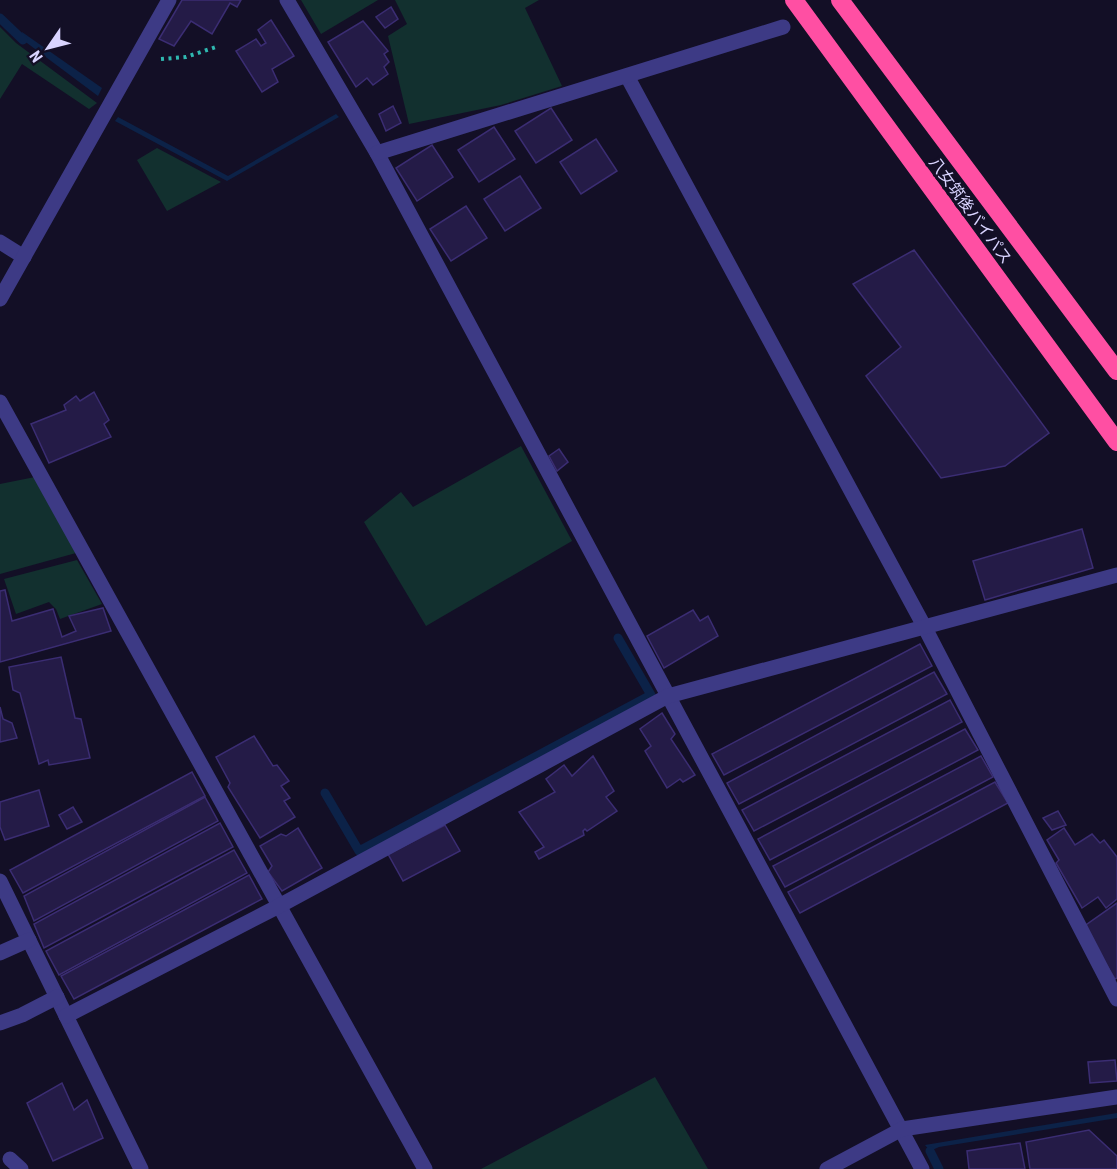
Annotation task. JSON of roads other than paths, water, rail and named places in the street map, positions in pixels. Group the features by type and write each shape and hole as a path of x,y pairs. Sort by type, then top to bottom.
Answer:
{"highway":[{"name":"八女筑後バイパス","path":"794,0 1117,442"},
{"name":"八女筑後バイパス","path":"840,0 1117,371"}],"street":[{"path":"0,299 170,0"},
{"path":"287,0 377,153 922,1169"},
{"path":"377,153 783,27"},
{"path":"627,76 924,626 1117,999"},
{"path":"0,242 24,257"},
{"path":"0,402 425,1169"},
{"path":"66,1016 279,906 668,696 1117,575"},
{"path":"0,881 141,1169"},
{"path":"0,953 29,940"},
{"path":"0,1023 22,1015 57,997"},
{"path":"827,1169 902,1129 1117,1097"}],"water":[{"path":"22,32 102,88 98,96 23,40"},
{"path":"336,114 339,117 227,181 115,121 118,117 228,176"},
{"path":"1117,1113 1117,1118 939,1147 930,1151 925,1145"}],"waterway":[{"path":"0,18 23,40"},
{"path":"325,793 359,851 651,695 618,638"},
{"path":"930,1151 939,1169"}]}
